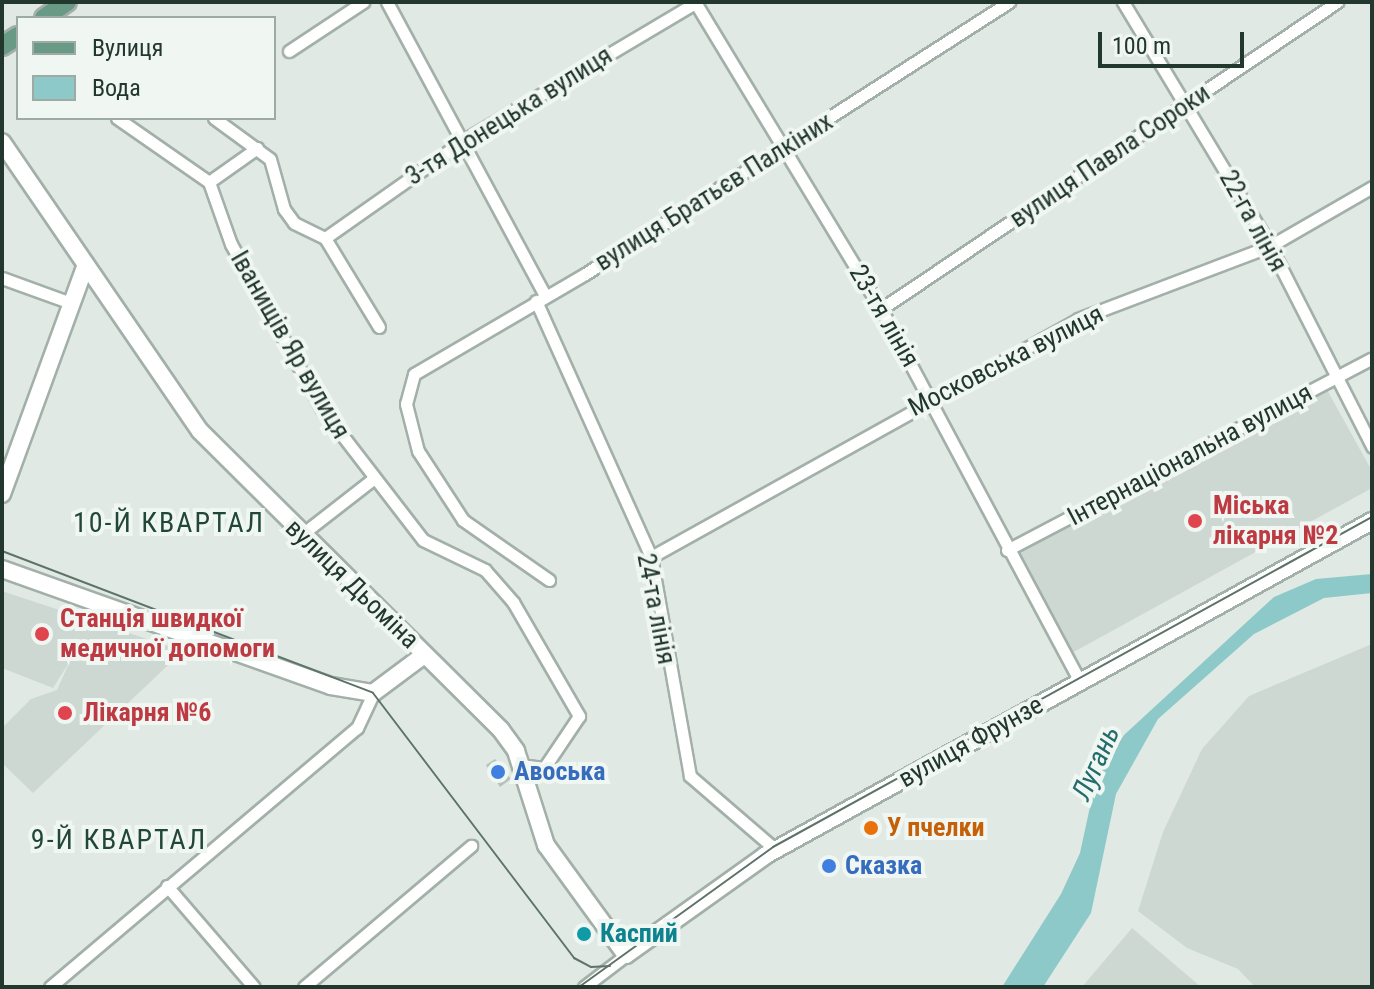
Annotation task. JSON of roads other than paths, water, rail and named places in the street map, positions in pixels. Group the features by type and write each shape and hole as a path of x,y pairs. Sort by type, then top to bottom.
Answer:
{"main road":[{"path":"47,16 67,2"}],"street":[{"path":"289,51 363,2"},
{"name":"24-та лінія","path":"387,2 466,139 541,298 651,557 690,776 775,849"},
{"name":"3-тя Донецька вулиця","path":"325,238 466,139 696,2"},
{"name":"23-тя лінія","path":"696,2 881,309 1080,682"},
{"name":"вулиця Братьєв Палкіних","path":"549,580 463,520 418,451 406,404 414,374 783,149 1009,2"},
{"name":"22-га лінія","path":"1123,2 1270,246 1335,379 1372,446"},
{"name":"вулиця Павла Сороки","path":"881,309 1337,2"},
{"path":"120,120 209,182 257,148"},
{"path":"217,120 270,159 294,223 325,238 379,327"},
{"name":"вулиця Дьоміна","path":"2,142 200,431 424,655 480,702 521,765 546,845 626,955"},
{"name":"Іванищів Яр вулиця","path":"209,182 231,244 322,409 423,540 485,570 508,596 579,716 544,768 521,765"},
{"name":"Московська вулиця","path":"651,557 931,398 1078,319 1270,246 1372,187"},
{"path":"2,494 86,265"},
{"path":"2,278 71,303"},
{"name":"Інтернаціональна вулиця","path":"1007,550 1372,358"},
{"path":"301,535 373,479"},
{"name":"вулиця Фрунзе","path":"584,987 775,849 1372,521"},
{"path":"2,569 331,686 373,693"},
{"path":"50,987 357,728 373,693 424,655"},
{"path":"304,987 471,846"},
{"path":"167,886 254,987"}],"water":[{"path":"1372,574 1372,593 1324,598 1254,634 1158,719 1116,794 1091,913 1043,987 1002,987 1061,894 1080,853 1096,779 1124,735 1274,597 1316,579"}],"tram line":[{"path":"579,987 773,847 1372,517"},
{"path":"2,551 373,693 574,958 591,967 610,966"}],"place":[{"name":"Міська лікарня №2","path":"1195,521"},
{"name":"Станція швидкої медичної допомоги","path":"42,634"},
{"name":"Лікарня №6","path":"65,713"},
{"name":"Авоська","path":"498,772"},
{"name":"У пчелки","path":"871,828"},
{"name":"Сказка","path":"829,866"},
{"name":"Каспий","path":"584,934"}],"district":[{"name":"10-Й КВАРТАЛ","path":"169,523"},
{"name":"9-Й КВАРТАЛ","path":"119,840"}],"water label":[{"name":"Лугань","path":"1096,763"}]}
